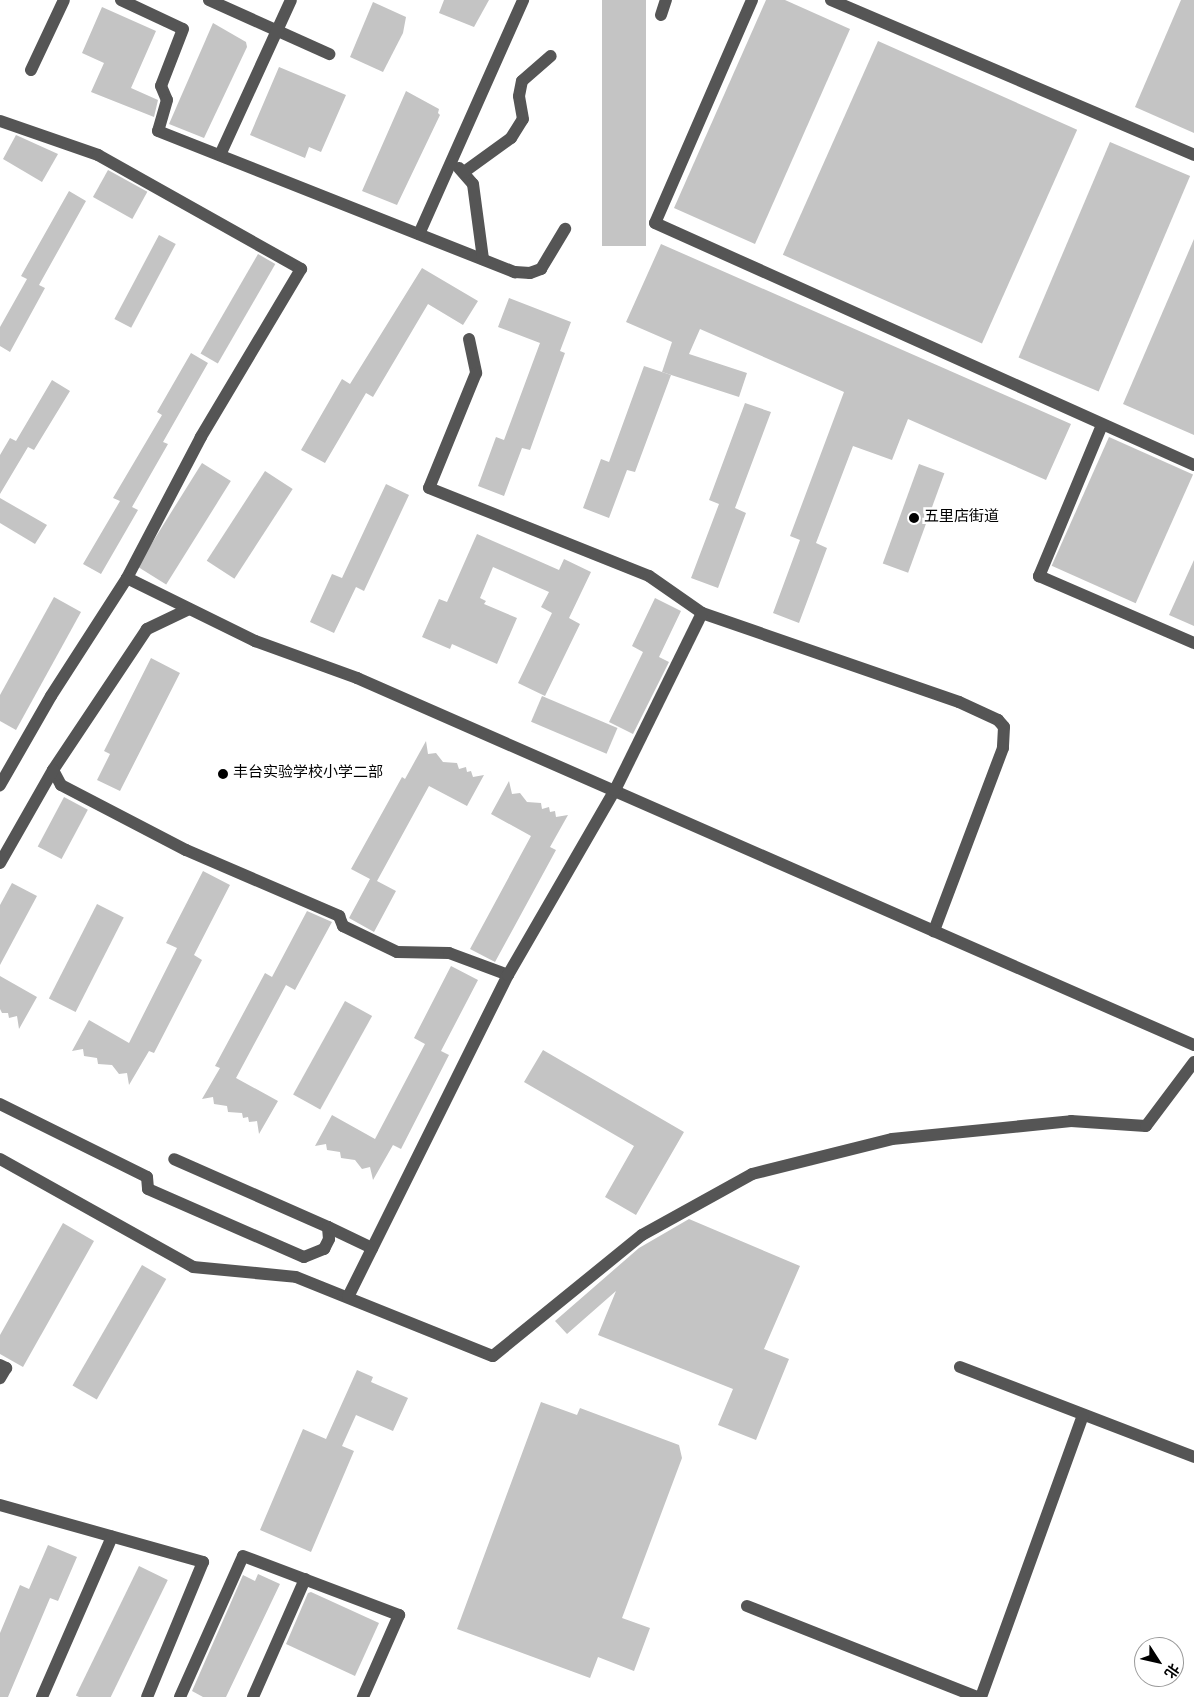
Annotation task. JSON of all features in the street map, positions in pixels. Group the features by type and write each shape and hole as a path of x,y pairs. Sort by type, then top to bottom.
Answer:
{"street":[{"path":"31,70 64,0"},
{"path":"121,0 183,29 161,86 167,100 158,131 515,272 530,273 541,269 565,229"},
{"path":"209,0 329,54"},
{"path":"220,155 290,0"},
{"path":"419,234 524,0"},
{"path":"661,15 666,0"},
{"path":"752,0 655,223 1194,465"},
{"path":"831,0 1194,156"},
{"path":"464,172 511,138 523,119 520,96 522,81 551,56"},
{"path":"0,121 98,155 301,269 201,437 127,578 51,696 0,785"},
{"path":"451,163 464,172 473,184 483,260"},
{"path":"469,339 476,373 429,488 649,576 702,613 950,699 998,720 1004,727 1003,748 934,931"},
{"path":"1102,425 1039,576 1194,643"},
{"path":"127,578 255,641 357,678 1194,1045"},
{"path":"0,864 53,770 146,629 189,609"},
{"path":"348,1297 508,975 615,790 702,613"},
{"path":"53,770 61,785 186,850 339,916 343,926 397,952 449,953 508,975"},
{"path":"0,1159 193,1267 296,1277 493,1356 642,1235 752,1174 892,1138 1071,1121 1146,1126 1194,1062"},
{"path":"0,1104 147,1177 148,1189 304,1257 324,1249 329,1239 328,1228"},
{"path":"174,1159 372,1248"},
{"path":"0,1365 6,1368 0,1378"},
{"path":"960,1367 1194,1457"},
{"path":"981,1697 1083,1414"},
{"path":"0,1505 203,1562 147,1697"},
{"path":"42,1697 112,1537"},
{"path":"180,1697 243,1556 399,1615 364,1697"},
{"path":"253,1697 305,1579"},
{"path":"747,1606 977,1697"}],"building":[{"path":"444,0 489,0 474,27 439,13"},
{"path":"602,0 646,0 646,246 602,246"},
{"path":"766,0 785,0 850,29 755,244 674,208"},
{"path":"1181,0 1194,0 1194,133 1135,107"},
{"path":"373,2 406,17 403,33 383,72 350,57"},
{"path":"102,7 156,31 131,88 158,100 154,117 91,92 104,63 82,53"},
{"path":"213,23 246,42 247,47 204,138 169,124"},
{"path":"878,41 1077,130 982,343 783,255"},
{"path":"279,67 346,95 321,152 309,147 305,158 250,135"},
{"path":"406,91 439,109 438,113 440,115 397,205 362,191"},
{"path":"16,135 58,154 42,182 3,159"},
{"path":"1110,142 1190,176 1099,391 1019,357"},
{"path":"108,170 147,192 132,219 93,197"},
{"path":"69,191 86,201 39,285 45,288 10,352 0,346 0,327 27,279 21,276"},
{"path":"159,235 176,244 131,328 114,319"},
{"path":"1194,239 1194,435 1123,404"},
{"path":"661,244 1071,424 1046,480 908,419 892,460 853,446 816,543 827,548 799,623 773,613 800,540 790,536 844,392 700,329 689,354 747,373 739,397 662,372 672,342 626,322"},
{"path":"258,254 275,264 218,364 201,354"},
{"path":"422,268 478,301 463,325 428,304 373,397 366,393 325,463 301,450 342,379 350,384"},
{"path":"509,298 571,322 560,351 565,353 530,450 522,448 504,496 478,486 496,437 504,440 540,343 498,327"},
{"path":"191,353 208,363 163,442 168,444 132,507 138,510 101,574 83,564 120,501 113,498 162,415 157,412"},
{"path":"644,366 671,375 635,472 627,470 609,518 583,508 601,459 609,462"},
{"path":"52,380 70,391 34,450 28,447 0,494 0,455 10,438 16,441"},
{"path":"745,403 771,412 735,508 746,513 718,588 691,578 719,504 709,500"},
{"path":"1109,437 1193,474 1136,603 1052,566"},
{"path":"202,463 231,481 166,584 137,566"},
{"name":"五里店街道","path":"919,464 944,473 908,573 883,564"},
{"path":"265,471 293,489 234,579 207,561"},
{"path":"386,484 409,495 364,591 356,587 334,633 310,622 332,574 342,578"},
{"path":"0,498 47,525 35,544 0,523"},
{"path":"477,534 559,570 564,559 591,572 569,618 580,624 545,696 518,683 552,613 541,607 549,592 493,567 480,598 486,601 484,604 517,618 497,664 452,644 450,649 422,637 439,599 447,602"},
{"path":"1194,560 1194,626 1169,615"},
{"path":"54,597 81,612 16,730 0,721 0,695"},
{"path":"655,598 681,611 659,657 669,662 633,734 609,722 643,652 632,646"},
{"path":"151,658 180,673 120,791 97,780 110,754 104,751"},
{"path":"542,696 617,728 607,754 531,722"},
{"path":"426,741 428,754 436,753 443,762 457,763 459,769 466,767 467,772 471,771 473,777 484,775 467,806 429,786 377,881 396,891 374,932 349,918 370,879 351,869 402,777 405,779"},
{"path":"509,781 512,794 520,793 527,802 541,803 542,809 549,807 550,812 555,811 556,817 568,815 550,847 556,850 495,962 470,949 531,836 491,814"},
{"path":"64,797 88,810 62,859 38,846"},
{"path":"203,871 230,885 194,955 202,960 154,1053 149,1051 129,1085 127,1073 119,1074 112,1065 98,1064 97,1058 84,1056 83,1049 72,1051 89,1020 129,1043 177,948 166,943"},
{"path":"12,883 37,896 0,965 0,905"},
{"path":"97,904 124,918 76,1012 49,998"},
{"path":"307,911 332,922 295,990 286,985 236,1078 278,1101 259,1134 257,1121 249,1122 248,1117 243,1118 242,1113 228,1112 227,1106 214,1104 213,1097 202,1099 220,1068 215,1066 265,973 272,977"},
{"path":"451,966 478,980 441,1051 449,1055 401,1149 393,1145 373,1180 370,1167 362,1169 355,1160 341,1158 340,1152 327,1150 326,1144 315,1146 332,1115 375,1139 425,1044 414,1038"},
{"path":"0,976 37,997 19,1029 17,1016 9,1018 8,1013 2,1013 0,1009"},
{"path":"345,1001 372,1016 320,1110 293,1095"},
{"path":"543,1050 684,1132 636,1215 605,1197 634,1146 524,1082"},
{"path":"689,1219 800,1266 764,1349 789,1359 756,1440 718,1425 733,1389 598,1335 616,1291 567,1334 555,1321 639,1248"},
{"path":"63,1223 94,1241 23,1367 0,1354 0,1335"},
{"path":"142,1265 166,1279 97,1399 72,1385"},
{"path":"357,1370 373,1377 371,1382 408,1398 393,1431 356,1415 342,1446 354,1451 311,1552 260,1530 303,1429 326,1439"},
{"path":"541,1402 577,1415 580,1408 679,1445 682,1458 622,1618 650,1628 634,1671 598,1657 590,1678 457,1629"},
{"path":"48,1545 77,1557 58,1601 50,1598 8,1697 0,1697 0,1633 20,1585 29,1589"},
{"path":"139,1566 168,1580 111,1697 76,1695"},
{"path":"258,1574 280,1584 226,1697 203,1697 192,1691 243,1575 255,1581"},
{"path":"311,1592 379,1623 355,1676 286,1644 308,1593"}],"place":[{"name":"五里店街道","path":"914,518"},
{"name":"丰台实验学校小学二部","path":"223,774"}]}
